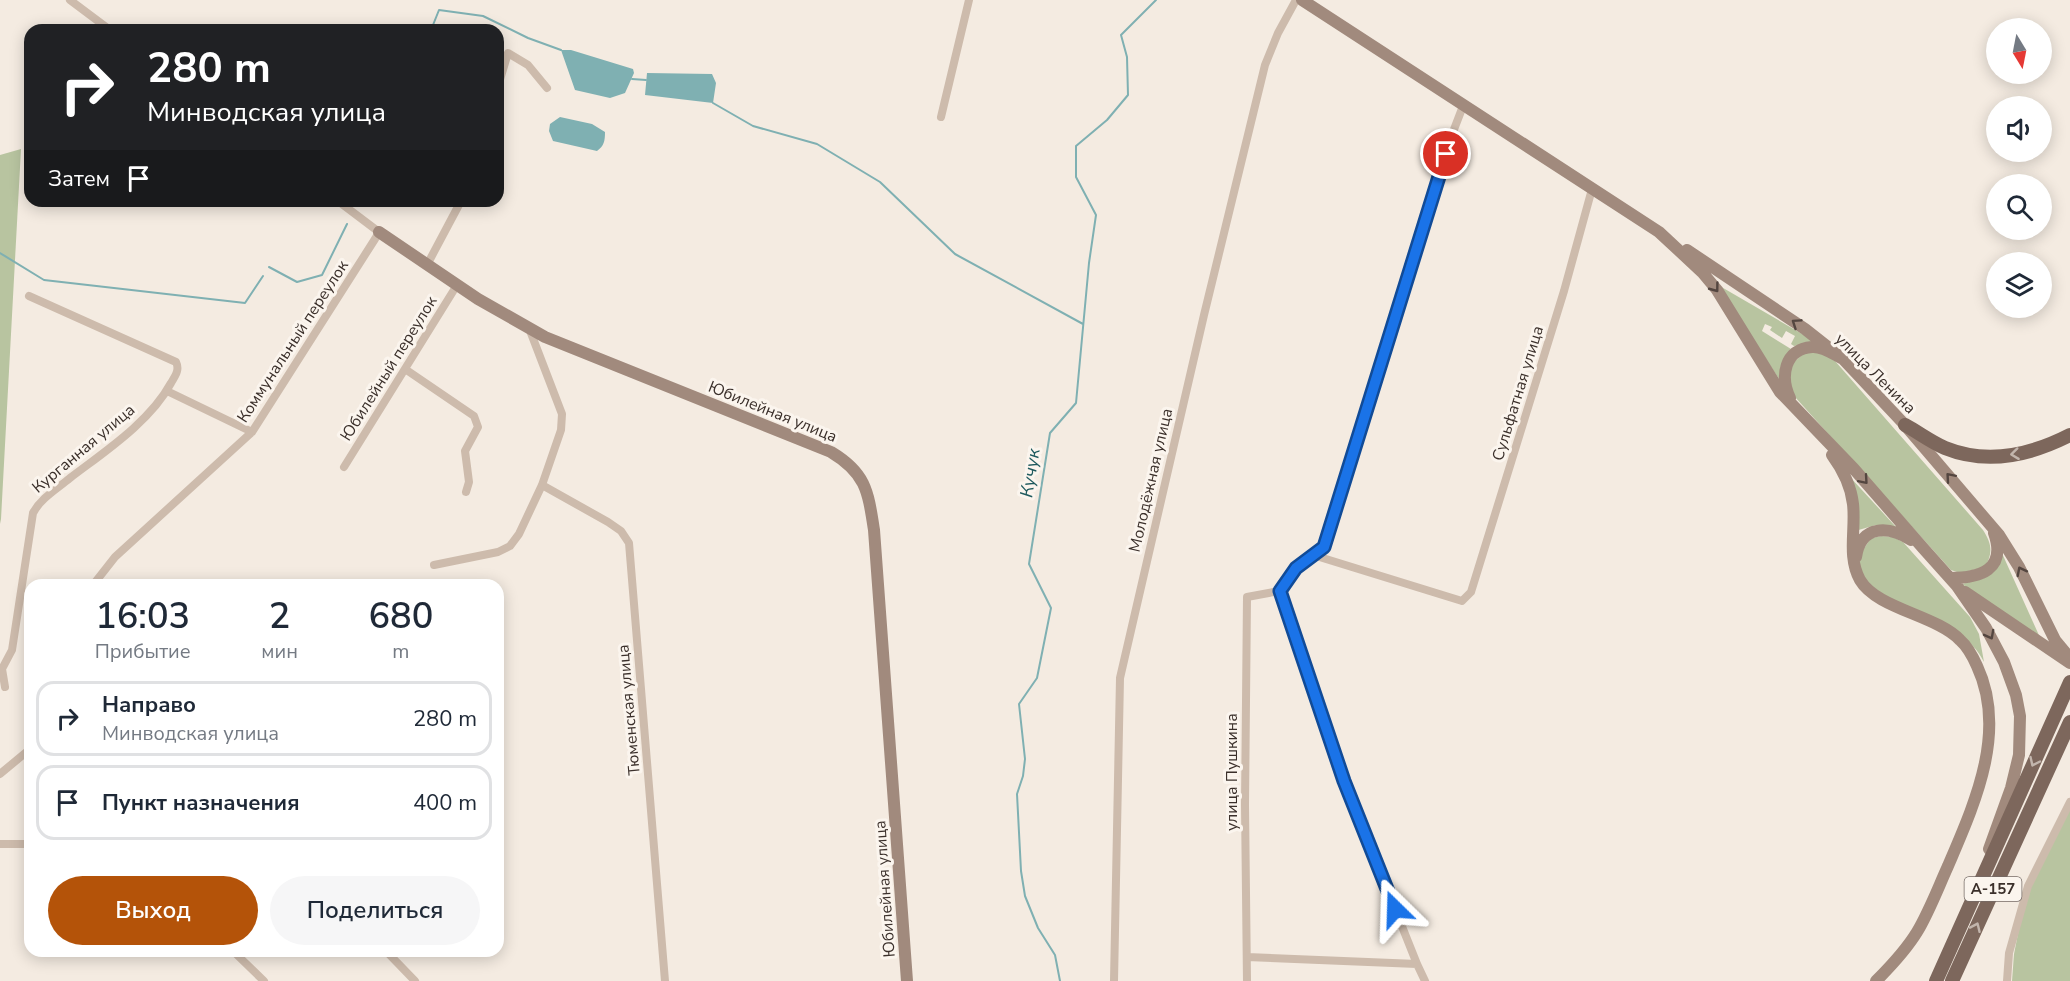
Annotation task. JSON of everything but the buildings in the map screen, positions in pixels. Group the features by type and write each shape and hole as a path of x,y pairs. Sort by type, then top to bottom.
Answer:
{"main road":[{"path":"1302,0 1659,232 1702,272 1717,290 1766,372 1845,475 1853,505 1852,558 1862,582 1880,598 1939,626 1960,639 1972,654 1983,680 1989,709 1989,742 1983,772 1963,830 1917,932 1894,963 1876,981"},
{"name":"Юбилейная улица","path":"380,232 457,285 528,328 831,452 847,462 859,474 866,488 874,530 907,981"},
{"name":"улица Ленина","path":"1659,232 1805,329 1843,359 1905,425 1988,522 2009,550 2055,640 2070,658"},
{"path":"1843,359 1823,348 1812,347 1796,352 1788,362 1784,375 1784,386 1794,408 1854,469 1953,582 1986,628 2004,662 2016,695 2020,716 2019,755 1975,891"},
{"path":"1905,425 1942,447 1981,457 2022,454 2047,447 2070,435"},
{"path":"1953,582 1979,576 1991,568 1997,557 1998,546 1988,522"},
{"path":"1856,570 1858,547 1863,539 1873,532 1886,530 1899,533 1923,548"},
{"path":"1953,582 2070,663"},
{"name":"А-157","path":"1936,981 2070,682"},
{"name":"А-157","path":"1952,981 2070,722"}],"street":[{"path":"70,0 102,24"},
{"path":"941,117 969,0"},
{"name":"Молодёжная улица","path":"1114,981 1120,678 1203,315 1265,65 1278,33 1296,0"},
{"path":"504,66 508,53 528,65 547,88"},
{"path":"1425,981 1416,964 1344,781 1280,591 1296,568 1324,547 1463,106"},
{"name":"Сульфатная улица","path":"1313,555 1462,601 1471,592 1564,291 1592,189"},
{"path":"346,207 380,232"},
{"path":"427,265 457,207"},
{"name":"Коммунальный переулок","path":"98,579 115,557 252,432 380,232"},
{"name":"Юбилейный переулок","path":"344,467 457,285"},
{"name":"Курганная улица","path":"5,687 2,669 12,650 33,513 44,499 118,442 154,407 167,391 178,371 176,362 29,296"},
{"path":"434,565 498,552 510,546 519,534 542,485 561,430 562,414 528,328"},
{"path":"405,369 474,416 478,427 465,451 469,482 466,492"},
{"path":"167,391 252,432"},
{"name":"Тюменская улица","path":"542,485 608,522 621,531 629,543 665,981"},
{"name":"улица Пушкина","path":"1247,981 1245,805 1247,597 1280,591"},
{"path":"0,774 24,754"},
{"path":"2007,981 2009,953 2028,886 2070,802"},
{"path":"0,844 24,844"},
{"path":"239,957 264,981"},
{"path":"392,957 416,981"},
{"path":"1247,957 1416,964"}],"green space":[{"path":"21,149 1,519 0,524 0,155"},
{"path":"1718,285 1816,342 1794,346 1791,344 1795,336 1786,331 1782,338 1770,330 1772,327 1765,324 1762,331 1791,349 1781,366 1779,379"},
{"path":"1822,352 1835,361 1983,530 1990,548 1985,567 1960,573 1951,570 1795,397 1788,383 1792,364 1804,353"},
{"path":"1850,477 1896,527 1876,525 1855,531"},
{"path":"1893,537 1903,542 1970,617 1979,634 1984,662 1973,646 1958,634 1900,605 1869,584 1860,568 1859,556 1871,538"},
{"path":"2001,551 2042,642 1962,584 1984,578"},
{"path":"2070,806 2070,981 2012,981 2014,954 2026,893"}],"water":[{"path":"561,50 571,50 633,69 634,73 625,93 610,98 575,90"},
{"path":"647,73 712,74 716,83 713,103 645,95"},
{"path":"560,117 592,124 605,132 601,147 597,151 553,141 549,131 550,124"}],"waterway":[{"name":"Кучук","path":"1060,981 1055,955 1038,928 1025,896 1021,871 1017,794 1023,776 1025,759 1019,704 1037,678 1051,608 1029,564 1050,433 1076,403 1089,263 1096,215 1076,177 1076,146 1107,120 1128,95 1127,57 1121,35 1156,0"},
{"path":"433,24 439,10 483,16 499,24"},
{"path":"504,26 561,50"},
{"path":"632,79 646,80"},
{"path":"713,103 753,126 817,144 880,182 955,254 1083,324"},
{"path":"269,267 297,282 322,275 347,224"},
{"path":"0,253 44,280 245,303 263,276"}],"route":[{"path":"1395,909 1344,781 1280,591 1296,568 1324,547 1446,154"}]}
